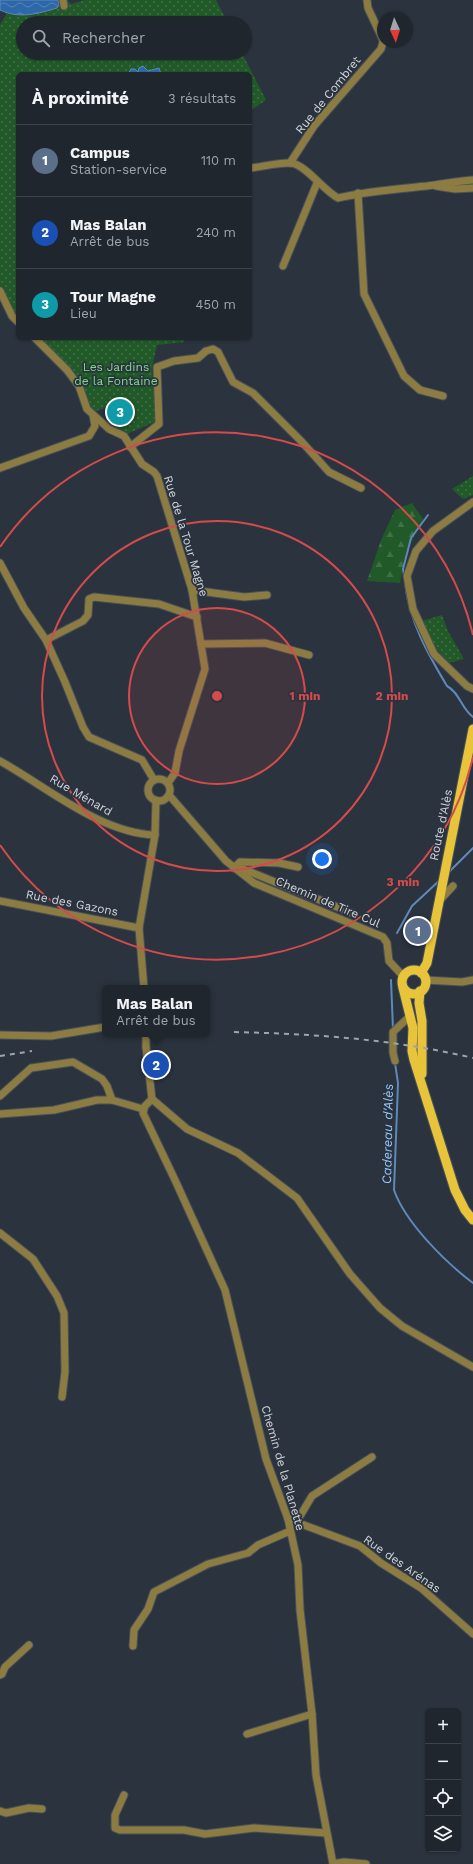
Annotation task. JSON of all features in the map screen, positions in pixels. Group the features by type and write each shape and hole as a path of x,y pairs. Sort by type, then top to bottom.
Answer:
{"main road":[{"name":"Route d'Alès","path":"423,977 473,730"},
{"path":"422,1084 422,1021 419,1003 420,991 424,987 423,977 411,970 403,976 403,988 410,1016 413,1038 412,1051 422,1084 456,1190 465,1210 473,1220"},
{"path":"403,988 409,992 420,991"}],"street":[{"name":"Rue de Combret","path":"367,0 368,8 377,28"},
{"name":"Rue de Combret","path":"290,163 314,126 381,48"},
{"path":"252,168 290,163 301,167 328,193 338,198 358,193 432,186 453,181 473,180"},
{"path":"283,266 318,183"},
{"path":"432,186 455,189 473,188"},
{"path":"358,193 364,294 404,376 420,390 443,396"},
{"path":"0,291 12,316 16,320"},
{"name":"Rue de la Tour Magne","path":"36,340 79,386 87,408 93,416 109,429 124,436 142,464 154,472 157,476 192,590 206,669 179,751 176,773 168,783"},
{"path":"130,447 159,424 157,367 174,361 198,358 206,351 213,349 218,352 233,382 253,393 329,472 361,488"},
{"path":"0,468 89,436 95,426 93,416"},
{"path":"473,502 432,531 416,551 407,576 413,609 434,654 473,690"},
{"path":"0,563 24,608 46,640 83,727 89,737 142,760 148,767 154,780"},
{"path":"192,590 244,597 267,595"},
{"path":"46,640 83,621 88,615 89,599 94,597 159,604 197,617"},
{"path":"201,644 265,643 309,655"},
{"name":"Rue Ménard","path":"0,761 81,811 125,831 155,835"},
{"path":"154,780 163,780 168,783 170,789 169,795 163,800 156,800 150,796 148,791 154,780"},
{"name":"Chemin de Tire Cul","path":"169,795 226,861 234,868 254,882 379,935 387,943 389,961 403,976"},
{"path":"144,985 139,928 155,835 156,800"},
{"path":"234,868 240,862 279,863 298,867"},
{"path":"234,868 243,869 272,880 352,913"},
{"path":"439,899 453,886"},
{"name":"Rue des Gazons","path":"0,900 139,928"},
{"path":"423,977 462,982 473,980"},
{"path":"395,1061 393,1053 394,1032 410,1016"},
{"path":"0,1035 51,1036 102,1028"},
{"path":"146,1037 152,1099 187,1129 238,1153 297,1198 356,1282 380,1308 402,1326 473,1367"},
{"path":"0,1096 31,1068 74,1062 102,1078 107,1086 112,1100"},
{"path":"0,1114 54,1110 97,1100 112,1100 143,1109 152,1099"},
{"name":"Chemin de la Planette","path":"143,1109 143,1113 175,1180 224,1290 266,1459 288,1519 298,1565 300,1610 312,1714 316,1775 333,1864"},
{"path":"0,1233 33,1259 57,1296 64,1313 65,1372 62,1398"},
{"path":"296,1520 312,1496 372,1457"},
{"name":"Rue des Arénas","path":"288,1519 296,1520 360,1546 381,1563 421,1588 473,1634"},
{"path":"133,1646 134,1630 148,1609 154,1592 208,1564 248,1553 258,1545 290,1531"},
{"path":"0,1675 5,1667 29,1645"},
{"path":"247,1734 312,1714"},
{"path":"124,1795 116,1815 116,1828 120,1830 184,1830 205,1834 254,1828 326,1833"},
{"path":"0,1810 6,1812 29,1808 42,1809"},
{"path":"333,1864 344,1862 366,1864"}],"green space":[{"path":"58,0 67,0 71,4 85,0 216,0 224,16 16,16 16,60 246,60 252,72 16,72 16,315 0,286 0,25 7,13 32,14 57,8 59,5"},
{"path":"252,73 266,100 252,110"},
{"name":"Les Jardins de la Fontaine","path":"40,340 184,340 184,342 157,345 152,367 157,421 127,434 116,428 106,408 96,411 89,407 81,385"},
{"path":"473,476 473,495 463,499 452,489"},
{"path":"412,503 423,519 406,552 400,583 367,581 381,540 395,510"},
{"path":"442,615 448,631 464,659 445,664 428,638 422,621"}],"water":[{"path":"0,0 58,0 59,5 57,8 35,14 21,15 7,13 0,10"},
{"path":"143,66 148,71 159,68 160,72 138,72 139,68"},
{"path":"131,69 135,69 138,72 129,72"}],"waterway":[{"name":"Cadereau d'Alès","path":"404,575 403,569 411,538 428,515"},
{"name":"Cadereau d'Alès","path":"405,583 407,597 415,624 426,649 447,686 455,693 473,717"},
{"name":"Cadereau d'Alès","path":"448,873 473,848"},
{"name":"Cadereau d'Alès","path":"397,933 412,906 440,880"},
{"name":"Cadereau d'Alès","path":"391,980 393,1029"},
{"name":"Cadereau d'Alès","path":"395,1063 398,1083 394,1190 407,1215 427,1241 450,1264 473,1283"}],"railway":[{"path":"234,1032 294,1034 384,1042 414,1046 473,1058"},
{"path":"0,1056 32,1051"}],"place":[{"name":"Tour Magne","path":"120,412"},
{"name":"Campus","path":"418,931"},
{"name":"Mas Balan","path":"156,1065"}]}
